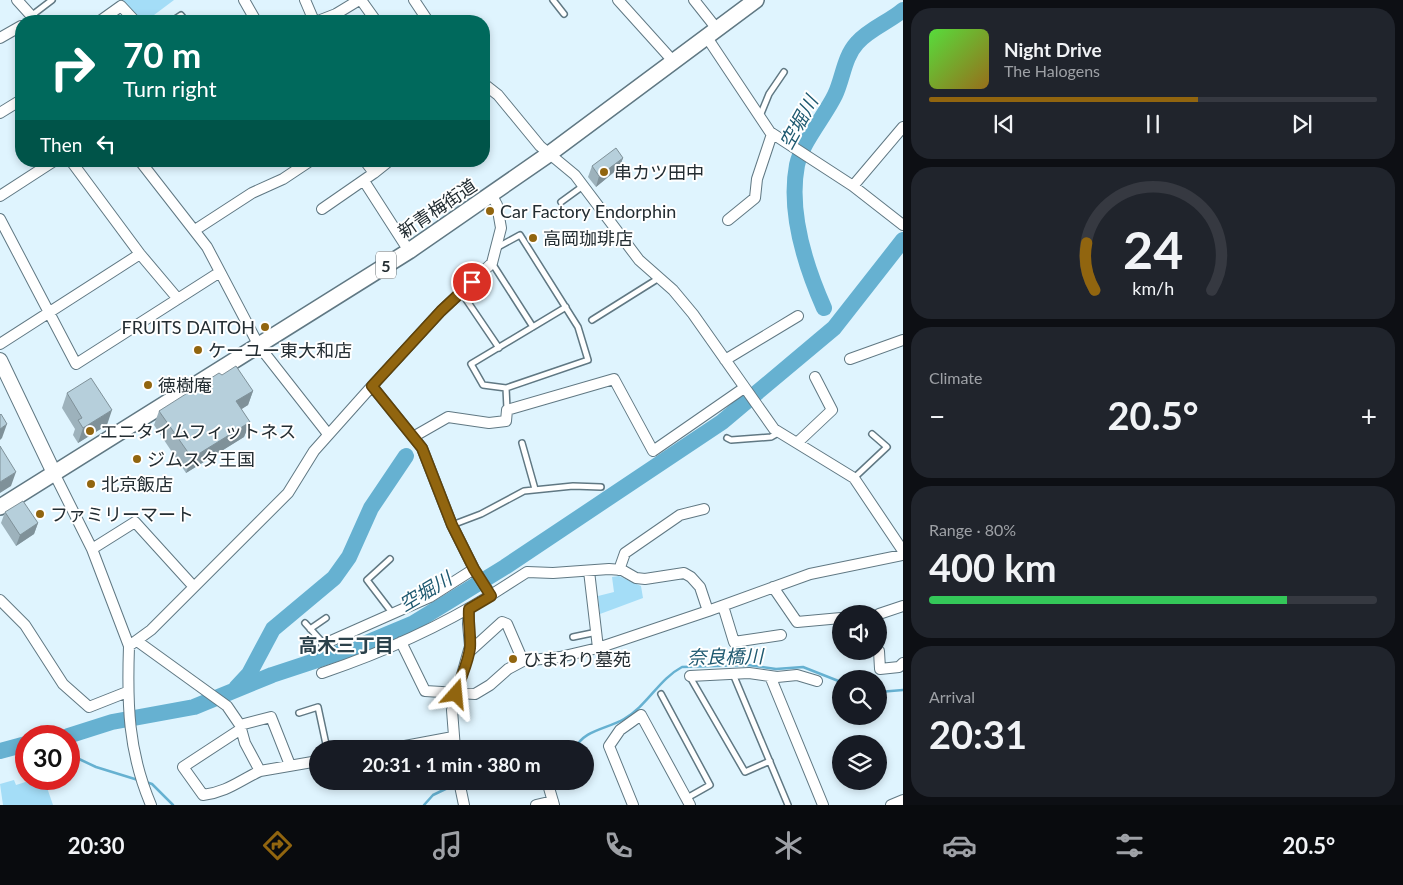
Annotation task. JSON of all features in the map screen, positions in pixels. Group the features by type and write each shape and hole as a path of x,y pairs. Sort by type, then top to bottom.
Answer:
{"main road":[{"name":"新青梅街道","path":"0,507 409,251 549,154 756,0"}],"street":[{"path":"17,0 29,15"},
{"path":"244,0 253,15"},
{"path":"305,0 313,15"},
{"path":"342,15 360,0 371,15"},
{"path":"414,0 424,15"},
{"path":"618,0 672,61"},
{"path":"694,0 759,118 772,134 808,155 853,186 903,225"},
{"path":"108,15 121,6 129,15"},
{"path":"0,38 15,29"},
{"path":"490,89 498,95 526,131 549,154 575,175 639,260 693,314 774,430 798,442 854,478 903,551"},
{"path":"0,113 15,104"},
{"path":"853,186 903,127"},
{"path":"728,220 755,198 757,179 772,134"},
{"path":"0,196 45,167"},
{"path":"75,167 140,254 178,299"},
{"path":"145,167 207,247 259,346 328,434"},
{"path":"194,230 252,193 283,179 301,167"},
{"path":"369,167 374,173"},
{"path":"322,209 382,167"},
{"path":"364,181 409,251"},
{"path":"133,644 151,630 288,493 314,451 328,434 441,311 492,263 498,247 501,228 497,205 491,194"},
{"path":"0,219 76,364 220,272"},
{"path":"0,344 140,254"},
{"path":"725,360 798,316"},
{"path":"850,359 903,340"},
{"path":"0,360 92,549 133,644 127,697 137,771 151,805"},
{"path":"798,442 832,410 815,377"},
{"path":"413,436 448,417 489,423 506,421 507,410 614,379 653,451 745,389"},
{"path":"372,386 422,448 452,525 475,570 490,594"},
{"path":"619,570 625,553 680,515 704,509"},
{"path":"92,549 135,522 194,587"},
{"path":"402,642 425,691 475,694 481,692 508,669 523,661 560,657 598,648 824,570 879,562 903,555"},
{"path":"322,673 367,658 402,642 469,609 490,594 528,572 553,573 609,568 645,580 684,573 692,576 700,586 708,611"},
{"path":"324,644 430,597 475,570"},
{"path":"590,571 598,648"},
{"path":"773,587 797,622 832,619"},
{"path":"0,600 25,625 63,684 89,706 127,697"},
{"path":"723,606 734,642 781,635"},
{"path":"887,611 903,606"},
{"path":"454,740 452,710 469,652 469,609"},
{"path":"469,652 502,622 507,624 523,661"},
{"path":"133,644 196,683 228,706 260,771"},
{"path":"880,660 880,669 898,667 903,663"},
{"path":"690,676 749,673 770,676 797,675 817,681"},
{"path":"770,676 823,805"},
{"path":"633,805 609,746 620,730 641,715 689,801"},
{"path":"290,765 271,717 240,727 183,767 203,795 232,788 242,779 260,771 309,762"},
{"path":"437,740 453,737"},
{"path":"461,790 464,805"},
{"path":"536,805 554,803 550,790"},
{"path":"891,805 903,800"}],"lane":[{"path":"38,15 52,0"},
{"path":"553,0 564,14"},
{"path":"759,118 769,94 784,72"},
{"path":"561,202 584,185"},
{"path":"498,247 520,235 566,307 578,327 588,360 506,388 483,385 471,364 566,307"},
{"path":"492,263 532,327"},
{"path":"592,320 659,278"},
{"path":"462,292 498,348"},
{"path":"506,388 507,410"},
{"path":"726,438 732,440 771,437 779,432"},
{"path":"854,478 888,447 872,434"},
{"path":"522,443 535,489"},
{"path":"452,525 488,511 524,491 588,485 601,487"},
{"path":"390,559 367,580 393,615"},
{"path":"310,629 326,618"},
{"path":"305,623 324,644"},
{"path":"573,637 597,632"},
{"path":"733,673 788,805"},
{"path":"690,676 745,772 770,761"},
{"path":"661,694 710,785 689,801"},
{"path":"298,713 318,707 325,740"}],"shaded area":[{"path":"123,0 174,0 154,15 137,15"},
{"path":"619,576 641,586 643,598 600,614 598,596 614,592 612,577"},
{"path":"14,780 15,790 48,790 53,805 3,805 0,784"}],"building":[{"path":"616,148 623,158 599,176 592,166"},
{"path":"236,366 253,391 236,401 250,422 192,458 159,411 219,373 222,375"},
{"path":"91,378 112,410 83,428 78,420 82,418 67,393"},
{"path":"0,415 7,424 0,429"},
{"path":"0,446 16,472 0,482"},
{"path":"23,501 38,523 20,535 5,512"}],"waterway":[{"name":"空堀川","path":"824,308 810,274 800,238 795,201 797,165 804,147 835,95 846,61 857,43 903,10"},
{"name":"空堀川","path":"80,732 112,722 194,707 272,675 357,647 412,624 505,567 722,422 834,328 903,240"},
{"name":"空堀川","path":"236,688 249,674 273,629 334,578 349,557 371,508 406,456"},
{"name":"奈良橋川","path":"582,740 590,734 632,714 666,678 682,667 748,665 776,669 803,667 832,678"},
{"name":"奈良橋川","path":"887,691 903,690"},
{"name":"空堀川","path":"0,751 15,747"},
{"name":"奈良橋川","path":"80,759 96,767 138,780"},
{"name":"奈良橋川","path":"146,782 152,784 173,805"},
{"name":"奈良橋川","path":"424,805 433,795 443,790"}],"place":[{"name":"串カツ田中","path":"604,172"},
{"name":"Car Factory Endorphin","path":"490,211"},
{"name":"高岡珈琲店","path":"533,238"},
{"name":"FRUITS DAITOH","path":"265,327"},
{"name":"ケーユー東大和店","path":"198,350"},
{"name":"徳樹庵","path":"148,385"},
{"name":"エニタイムフィットネス","path":"90,431"},
{"name":"ジムスタ王国","path":"137,459"},
{"name":"北京飯店","path":"91,484"},
{"name":"ファミリーマート","path":"40,514"},
{"name":"ひまわり墓苑","path":"513,659"}],"district":[{"name":"高木三丁目","path":"346,644"}],"route":[{"path":"456,694 470,646 469,609 491,596 474,569 452,525 422,448 372,386 441,311 472,282"}]}
